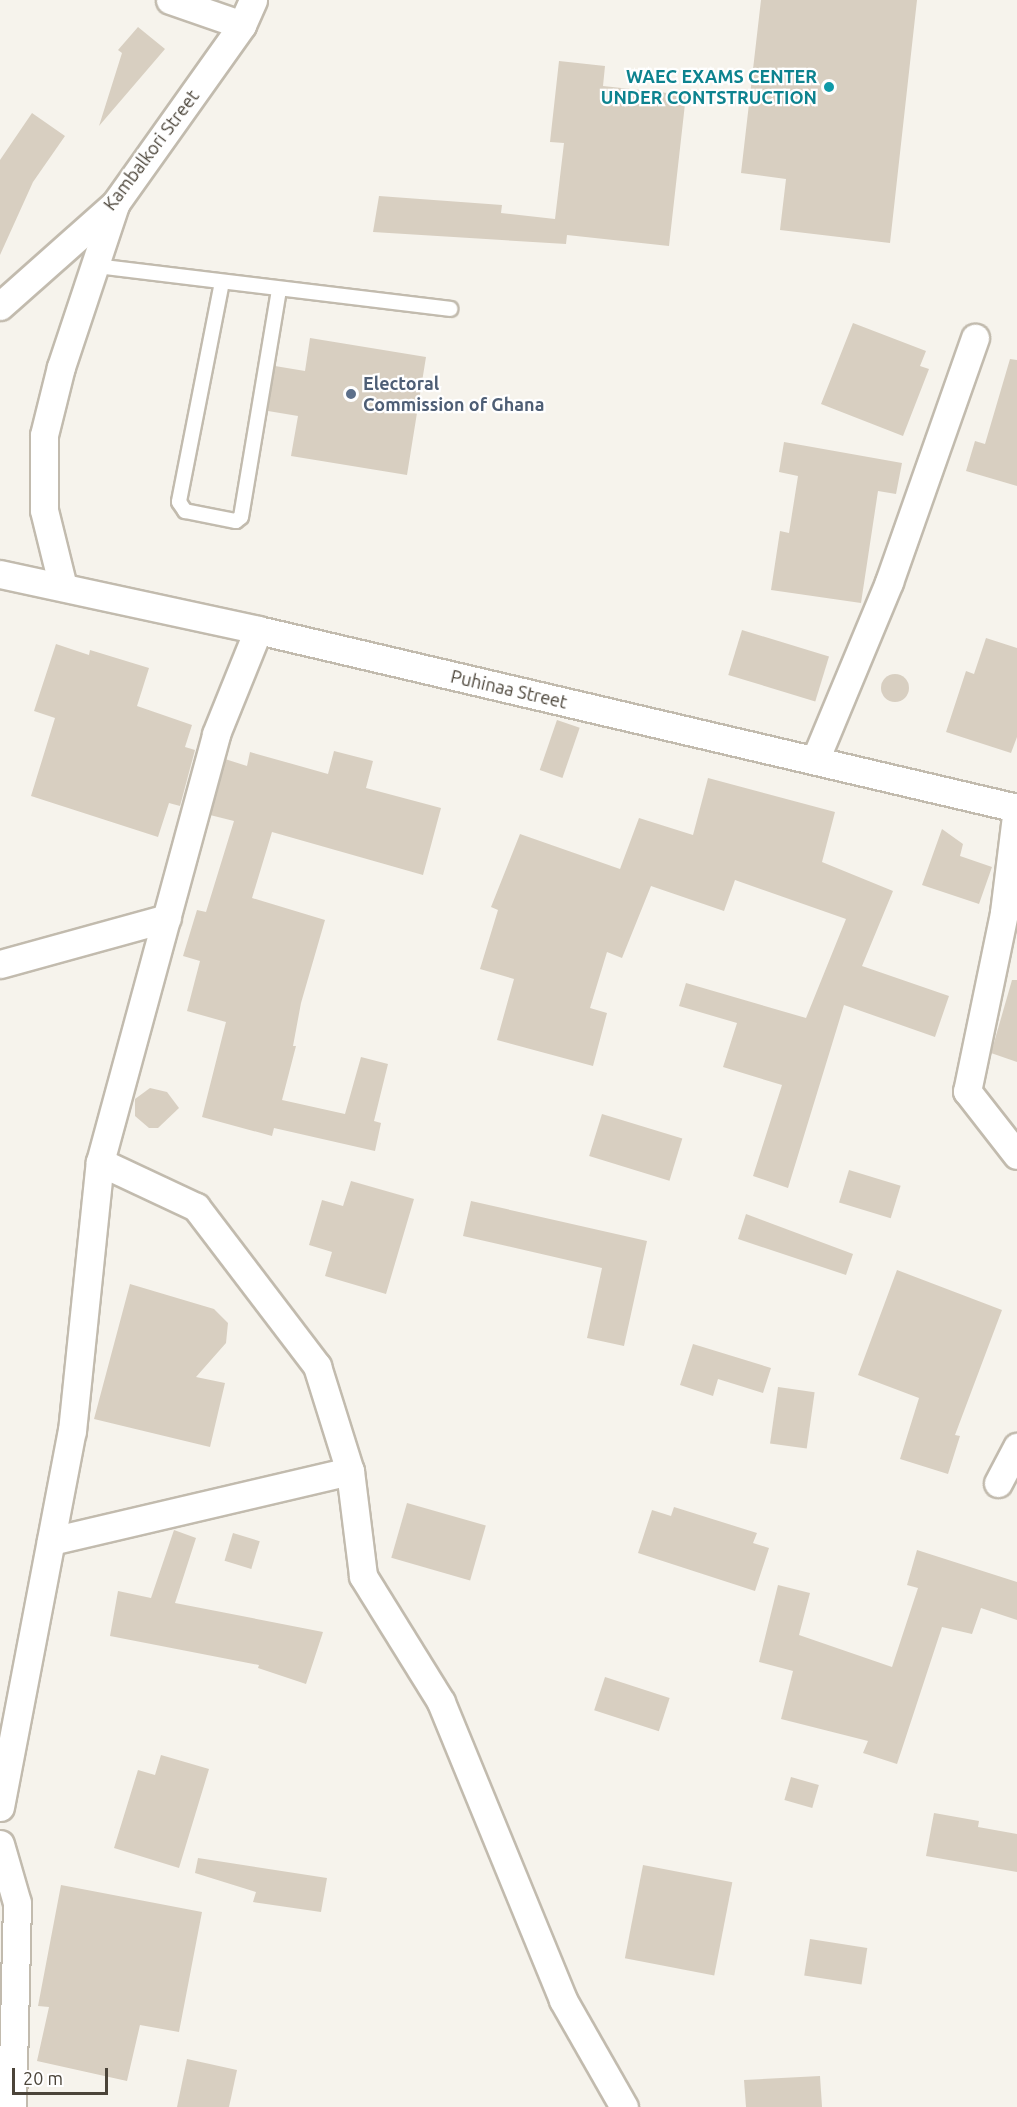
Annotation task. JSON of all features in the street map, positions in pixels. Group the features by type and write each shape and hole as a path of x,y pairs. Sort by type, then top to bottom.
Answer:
{"street":[{"path":"170,0 242,25"},
{"name":"Kambalkori Street","path":"0,306 115,204 242,25 254,0"},
{"path":"63,587 44,510 44,435 61,367 115,204"},
{"path":"815,760 889,582 975,338"},
{"name":"Puhinaa Street","path":"0,574 258,630 1017,808"},
{"path":"0,1807 72,1431 100,1162 216,734 258,630"},
{"path":"1017,808 1004,914 967,1091 1017,1155"},
{"path":"0,964 166,918"},
{"path":"100,1162 196,1207 317,1365 350,1471 363,1576 441,1702 563,2000 624,2107"},
{"path":"998,1483 1017,1447"},
{"path":"51,1541 350,1471"},
{"path":"0,1844 17,1903 12,2107"}],"lane":[{"path":"96,266 450,309"},
{"path":"222,282 179,502 184,511 236,521 241,517 279,289"}],"building":[{"name":"WAEC EXAMS CENTER UNDER CONTSTRUCTION","path":"761,0 917,0 890,243 780,230 786,179 741,173"},
{"path":"138,27 165,49 99,126 122,53 118,50"},
{"path":"559,61 605,66 603,86 686,95 669,246 567,235 566,244 373,232 379,196 502,205 501,213 555,219 564,143 550,142"},
{"path":"32,113 65,136 33,182 0,255 0,160"},
{"path":"853,323 926,351 920,366 929,369 903,436 821,404"},
{"path":"310,338 426,357 407,475 291,456 298,416 268,411 275,366 305,371"},
{"path":"1010,359 1017,360 1017,486 966,471 975,441 985,444"},
{"path":"784,442 902,463 896,494 878,491 861,603 771,590 780,531 789,533 798,476 779,472"},
{"path":"742,630 829,657 815,702 728,675"},
{"path":"986,638 1017,648 1017,737 1011,753 946,732 966,671 974,674"},
{"path":"56,644 89,655 90,650 149,668 137,706 192,725 185,747 195,750 180,806 169,803 158,837 31,796 55,718 34,711"},
{"path":"895,674 905,678 909,688 905,698 895,702 885,698 881,688 885,678"},
{"path":"557,720 580,728 562,778 540,770"},
{"path":"334,751 373,761 366,788 441,808 423,875 272,832 252,898 325,920 301,1003 293,1046 296,1046 282,1100 345,1114 361,1057 388,1064 374,1121 381,1123 375,1151 274,1128 272,1136 202,1117 226,1022 187,1011 200,961 183,956 197,910 206,912 234,821 210,815 225,759 247,766 250,752 328,774"},
{"path":"708,778 835,812 822,862 893,891 862,966 949,996 935,1037 844,1005 788,1188 753,1176 782,1085 723,1067 737,1023 679,1006 686,983 806,1018 846,919 735,880 724,911 651,886 622,958 607,952 590,1008 607,1013 593,1066 497,1040 514,979 480,969 498,910 491,907 520,834 620,869 639,818 693,835"},
{"path":"942,829 963,844 960,856 992,867 979,904 922,885"},
{"path":"1012,980 1017,980 1017,1062 991,1053"},
{"path":"150,1088 167,1092 179,1108 158,1128 149,1128 135,1116 135,1099"},
{"path":"602,1114 682,1139 669,1181 589,1156"},
{"path":"849,1170 901,1186 891,1218 839,1203"},
{"path":"351,1181 414,1199 386,1294 325,1276 332,1252 309,1245 322,1200 343,1206"},
{"path":"471,1201 647,1241 624,1346 587,1338 602,1268 463,1236"},
{"path":"746,1214 853,1254 846,1275 738,1239"},
{"path":"897,1270 1002,1310 955,1435 960,1436 948,1474 900,1459 919,1398 858,1375"},
{"path":"130,1284 214,1309 228,1323 226,1343 196,1377 225,1383 210,1447 94,1419"},
{"path":"693,1344 771,1368 763,1393 718,1379 713,1396 680,1385"},
{"path":"778,1387 815,1392 807,1449 770,1443"},
{"path":"407,1503 486,1526 470,1580 391,1558"},
{"path":"674,1507 757,1533 753,1543 769,1548 755,1591 638,1553 652,1510 671,1516"},
{"path":"174,1530 196,1538 175,1603 323,1632 306,1684 258,1668 259,1665 110,1636 118,1591 151,1598"},
{"path":"233,1533 260,1541 251,1569 225,1561"},
{"path":"917,1550 1017,1582 1017,1620 981,1608 972,1634 942,1627 897,1764 863,1753 868,1741 781,1719 793,1671 759,1662 778,1585 810,1593 799,1635 892,1667 918,1588 907,1585"},
{"path":"605,1677 670,1698 659,1731 594,1710"},
{"path":"161,1755 209,1769 179,1868 114,1848 138,1770 155,1775"},
{"path":"791,1777 819,1785 812,1808 784,1800"},
{"path":"934,1813 979,1821 978,1827 1017,1834 1017,1872 926,1856"},
{"path":"198,1858 327,1878 321,1912 253,1902 256,1892 195,1873"},
{"path":"643,1865 732,1882 714,1976 625,1958"},
{"path":"61,1885 202,1912 179,2032 140,2025 127,2081 37,2061 49,2007 38,2006"},
{"path":"810,1939 867,1948 861,1985 804,1976"},
{"path":"187,2059 237,2070 229,2107 177,2107"},
{"path":"820,2076 822,2107 746,2107 744,2080"}],"place":[{"name":"WAEC EXAMS CENTER UNDER CONTSTRUCTION","path":"829,87"},
{"name":"Electoral Commission of Ghana","path":"351,394"}]}
